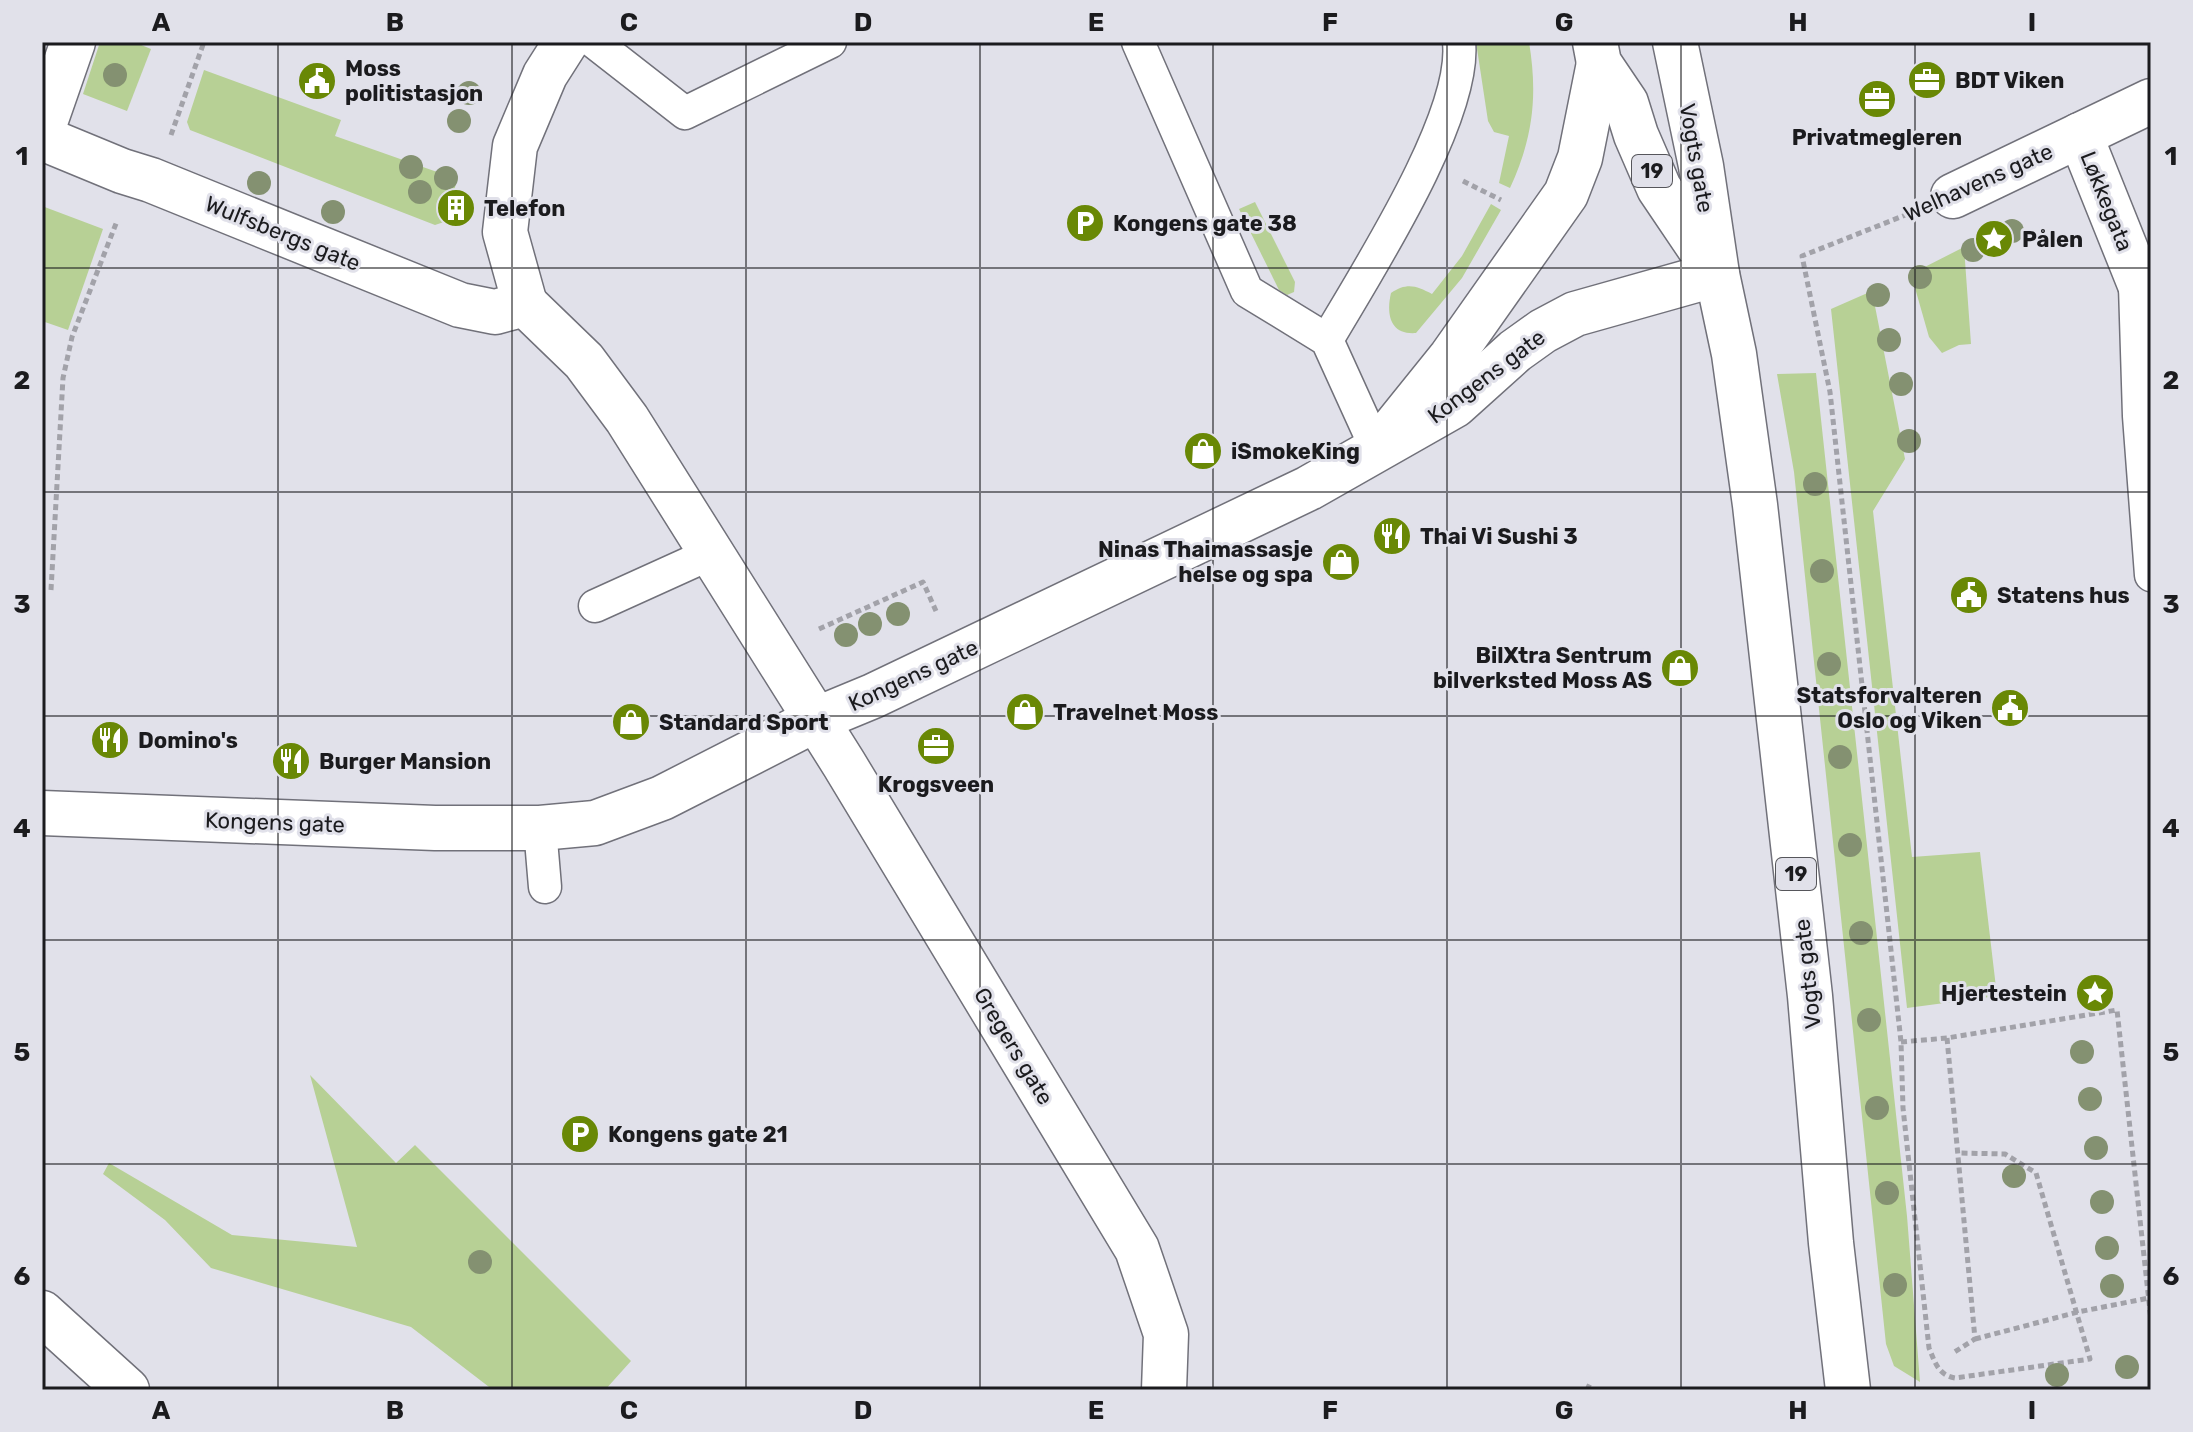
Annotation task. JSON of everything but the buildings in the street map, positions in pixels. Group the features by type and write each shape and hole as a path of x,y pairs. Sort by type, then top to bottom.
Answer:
{"main road":[{"path":"42,131 73,42"},
{"path":"566,42 545,75 515,146 505,232 525,304 584,361 627,419 815,720"},
{"name":"Vogts gate","path":"1675,42 1701,166 1717,274 1734,354 1755,505 1810,996 1831,1243 1848,1390"},
{"path":"1377,450 1451,357 1566,194 1580,158 1597,52"},
{"name":"Vogts gate","path":"1597,52 1626,103 1659,188 1717,274"},
{"name":"Welhavens gate","path":"1953,196 2151,101"},
{"name":"Løkkegata","path":"2080,135 2151,312"},
{"name":"Wulfsbergs gate","path":"42,138 460,305 495,312 525,304"},
{"name":"Kongens gate","path":"42,813 435,828 540,828 595,823 662,798 815,720 873,696 1295,495 1455,405 1515,351 1575,314 1717,274"},
{"name":"Gregers gate","path":"815,720 1137,1249 1166,1334 1164,1390"},
{"path":"42,1313 127,1390"}],"lane":[{"path":"594,42 685,113 830,42"},
{"path":"1138,42 1247,291 1327,340 1377,450"},
{"path":"1327,340 1437,142 1456,82 1459,42"},
{"path":"2135,271 2139,416 2151,575"},
{"path":"595,606 712,553"},
{"path":"540,828 545,887"}],"path":[{"path":"170,136 204,42"},
{"path":"1425,163 1505,202"},
{"path":"51,590 63,378 72,337 116,224 122,171"},
{"name":"Welhavens gate","path":"1901,1042 1830,392 1802,256 1953,196"},
{"path":"826,626 923,582 939,616"},
{"path":"1959,1153 2005,1154 2036,1173 2090,1359 1955,1378 1946,1376 1938,1369 1929,1348 1927,1332 1903,1108 1901,1042 1947,1038 2117,1010 2151,1320"},
{"path":"1947,1038 1975,1339"},
{"path":"1953,1353 1975,1339 2078,1312 2149,1298"},
{"path":"1587,1390 1591,1381"}],"green space":[{"path":"100,42 134,42 151,49 127,111 83,94"},
{"path":"1476,42 1529,42 1533,81 1532,116 1524,152 1510,188 1499,183 1509,136 1494,132 1488,121"},
{"path":"204,70 341,120 335,136 457,179 447,221 435,225 190,130 187,122"},
{"path":"1255,202 1295,282 1294,292 1287,295 1279,290 1239,209"},
{"path":"1491,204 1501,210 1462,278 1416,333 1400,331 1390,315 1391,293 1412,286 1432,294 1462,256"},
{"path":"42,206 103,229 68,330 42,321"},
{"path":"1964,247 1971,344 1959,345 1942,353 1929,337 1911,274"},
{"path":"1872,291 1905,459 1873,511 1912,857 1980,852 1997,996 1907,1008 1831,309"},
{"path":"1816,373 1907,1216 1920,1382 1894,1366 1886,1344 1794,472 1777,374"},
{"path":"310,1075 396,1163 415,1145 631,1361 605,1390 493,1390 411,1327 211,1268 165,1220 103,1174 109,1163 232,1235 357,1247"}],"place":[{"name":"BDT Viken","path":"1927,80"},
{"name":"Moss politistasjon","path":"317,81"},
{"name":"Privatmegleren","path":"1877,99"},
{"name":"Telefon","path":"456,208"},
{"name":"Kongens gate 38","path":"1085,223"},
{"name":"Pålen","path":"1994,239"},
{"name":"iSmokeKing","path":"1203,451"},
{"name":"Thai Vi Sushi 3","path":"1392,536"},
{"name":"Ninas Thaimassasje helse og spa","path":"1341,562"},
{"name":"Statens hus","path":"1969,595"},
{"name":"BilXtra Sentrum bilverksted Moss AS","path":"1680,668"},
{"name":"Statsforvalteren Oslo og Viken","path":"2010,708"},
{"name":"Travelnet Moss","path":"1025,712"},
{"name":"Standard Sport","path":"631,722"},
{"name":"Domino's","path":"110,740"},
{"name":"Krogsveen","path":"936,746"},
{"name":"Burger Mansion","path":"291,761"},
{"name":"Hjertestein","path":"2095,993"},
{"name":"Kongens gate 21","path":"580,1134"}]}
